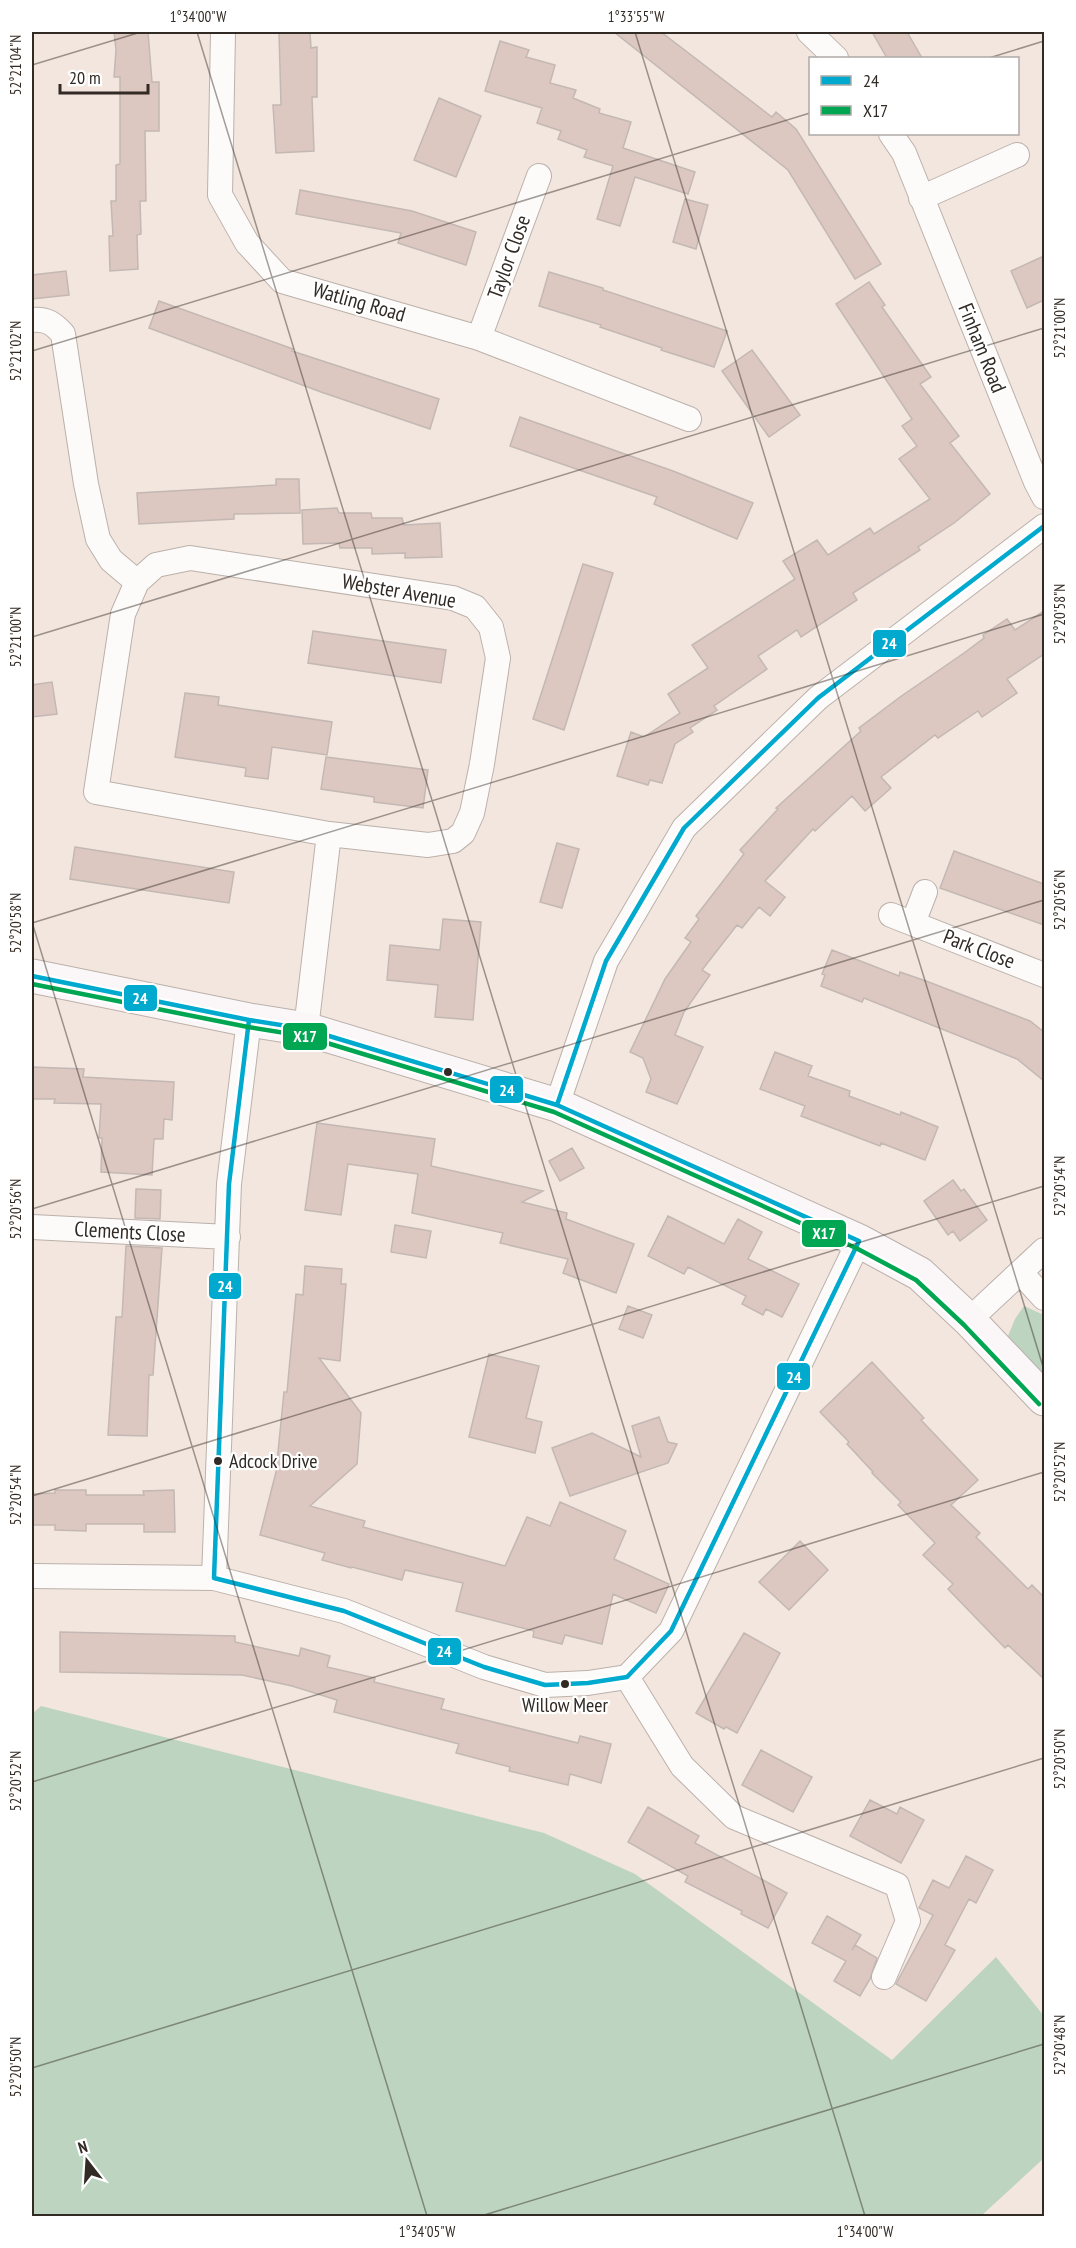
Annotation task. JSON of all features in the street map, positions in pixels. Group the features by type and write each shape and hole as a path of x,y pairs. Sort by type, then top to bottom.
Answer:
{"street":[{"name":"Watling Road","path":"223,32 220,195 247,243 282,280 479,338 689,419"},
{"path":"809,32 835,57"},
{"name":"Finham Road","path":"892,135 904,153 1044,497"},
{"path":"921,198 1017,154"},
{"name":"Taylor Close","path":"479,338 540,176"},
{"path":"32,320 39,319 54,324 63,334 86,483 98,539 111,560 137,582"},
{"path":"557,1106 606,961 684,828 818,698 1044,526"},
{"name":"Webster Avenue","path":"190,558 453,598 475,607 491,627 498,658 482,764 472,813 463,834 453,841 428,845 329,834 96,792 123,614 137,582 156,565 190,558"},
{"path":"306,1029 329,834"},
{"name":"Park Close","path":"925,892 902,919 1044,975"},
{"path":"32,976 249,1020 306,1029 557,1106 859,1241 920,1274 969,1320 1044,1399"},
{"path":"214,1578 230,1184 249,1020"},
{"name":"Clements Close","path":"32,1227 228,1237"},
{"path":"32,1576 214,1578 344,1611 484,1667 545,1685 588,1683 627,1677 671,1631 859,1241"},
{"path":"969,1320 1044,1251"},
{"path":"1020,1272 1044,1298"},
{"path":"627,1677 682,1766 734,1817 897,1885 908,1921 884,1977"}],"green space":[{"path":"1024,1306 1044,1315 1044,1378 1008,1336 1015,1319"},
{"path":"41,1706 544,1833 635,1874 892,2060 996,1957 1044,2016 1044,2158 981,2216 32,2216 32,1714"}],"building":[{"path":"114,32 148,32 152,82 159,82 159,131 145,131 146,201 140,201 141,234 137,235 138,269 110,271 109,236 113,236 111,201 116,201 116,165 120,164 120,77 114,77 116,50"},
{"path":"279,32 310,32 311,48 317,47 317,97 312,97 314,151 276,153 273,105 281,105"},
{"path":"614,32 661,32 772,117 776,112 796,129 881,264 855,279 788,170"},
{"path":"872,32 907,32 921,57 886,57"},
{"path":"500,41 529,50 526,57 555,65 550,83 576,90 573,98 600,109 599,113 631,122 623,148 695,172 688,194 635,177 620,226 597,219 613,166 584,157 587,150 558,139 561,131 537,123 542,108 485,91"},
{"path":"439,98 481,116 456,177 414,160"},
{"path":"300,190 412,211 476,232 466,265 398,243 401,233 296,214"},
{"path":"685,199 708,205 696,249 673,242"},
{"path":"1044,256 1044,300 1027,308 1011,271"},
{"path":"66,271 69,295 32,299 32,275"},
{"path":"549,272 603,288 603,290 727,331 714,367 661,350 662,348 600,327 601,325 539,306"},
{"path":"869,282 885,305 882,307 931,377 920,384 959,436 950,443 990,494 954,523 918,547 920,550 853,593 857,600 801,637 797,630 758,656 767,669 714,706 717,710 690,728 693,732 675,744 662,783 650,780 648,785 617,776 631,732 644,737 680,713 668,694 708,668 692,645 795,579 783,561 817,540 828,555 870,528 874,534 930,499 899,459 917,446 902,426 912,419 836,304"},
{"path":"159,301 293,349 292,351 439,399 430,429 321,392 149,328"},
{"path":"752,350 800,415 769,437 722,371"},
{"path":"520,417 673,471 753,503 737,539 654,504 657,497 510,446"},
{"path":"276,479 299,479 300,513 234,514 234,519 139,524 137,493 276,485"},
{"path":"337,508 339,513 371,513 372,518 402,518 404,525 440,523 442,557 405,558 405,553 372,554 372,548 340,548 339,543 303,544 302,510"},
{"path":"583,564 613,573 564,730 533,719"},
{"path":"1044,611 1044,654 1007,679 1017,693 982,717 978,711 938,738 935,735 881,777 891,788 865,811 852,796 815,831 813,829 765,881 785,897 770,916 759,907 742,928 737,925 702,970 710,975 684,1012 675,1035 703,1047 677,1104 646,1092 651,1079 643,1058 630,1052 665,979 691,942 685,938 699,919 696,916 744,854 740,850 778,809 776,808 861,731 859,728 964,653 984,638 983,635 1007,619 1015,630"},
{"path":"313,631 446,650 441,683 308,663"},
{"path":"52,682 57,714 32,717 32,685"},
{"path":"185,693 219,697 218,705 332,722 327,755 272,747 268,779 245,776 246,768 175,757"},
{"path":"326,757 428,770 423,808 374,802 374,797 321,789"},
{"path":"557,843 579,849 562,908 540,902"},
{"path":"75,847 234,872 229,903 70,879"},
{"path":"954,851 1044,884 1044,925 940,888"},
{"path":"443,919 481,922 473,1020 435,1017 438,985 387,980 390,945 440,950"},
{"path":"832,950 899,976 900,972 926,981 1030,1021 1044,1032 1044,1081 1017,1059 864,998 862,1002 821,986 825,975 822,974"},
{"path":"775,1052 812,1066 808,1076 850,1091 849,1096 900,1115 901,1112 938,1127 925,1160 881,1143 880,1146 801,1116 805,1106 760,1089"},
{"path":"32,1067 84,1069 83,1077 174,1082 172,1120 164,1119 163,1139 154,1139 152,1175 101,1172 102,1138 99,1138 101,1104 54,1103 55,1099 32,1099"},
{"path":"317,1123 435,1139 431,1166 543,1191 522,1202 567,1213 566,1219 634,1244 616,1293 563,1273 568,1259 500,1243 503,1233 412,1213 418,1174 348,1164 341,1215 305,1210"},
{"path":"572,1148 584,1168 560,1181 549,1161"},
{"path":"953,1180 961,1191 964,1189 987,1220 960,1241 953,1231 948,1235 924,1201"},
{"path":"136,1189 161,1190 160,1219 135,1218"},
{"path":"668,1216 724,1244 738,1219 762,1232 748,1259 799,1284 782,1317 766,1309 763,1315 742,1304 746,1296 688,1267 684,1274 648,1256"},
{"path":"395,1225 431,1231 426,1258 391,1252"},
{"path":"126,1246 162,1248 153,1375 149,1375 147,1436 108,1435 116,1317 122,1317"},
{"path":"305,1266 342,1269 341,1284 346,1284 340,1361 319,1358 361,1413 357,1464 310,1506 365,1521 363,1527 505,1566 527,1517 550,1526 560,1502 626,1531 614,1559 669,1584 656,1613 613,1594 602,1644 565,1635 562,1644 533,1637 534,1631 456,1611 463,1583 405,1570 402,1580 351,1568 322,1560 325,1553 260,1535 276,1472 284,1392 287,1392 296,1294 303,1295"},
{"path":"628,1306 652,1315 643,1338 619,1329"},
{"path":"489,1354 539,1366 526,1418 542,1422 535,1453 469,1437"},
{"path":"872,1362 924,1418 921,1420 978,1480 951,1505 980,1533 976,1537 1028,1589 1032,1585 1044,1597 1044,1679 1008,1645 1005,1648 948,1589 953,1584 923,1555 935,1543 898,1505 901,1502 872,1473 847,1444 849,1442 820,1412"},
{"path":"659,1417 668,1442 677,1444 668,1463 570,1496 552,1448 592,1433 641,1457 632,1426"},
{"path":"55,1490 86,1490 86,1495 144,1495 143,1491 174,1490 175,1532 144,1532 144,1524 86,1524 86,1531 55,1530 55,1525 32,1525 32,1494 55,1493"},
{"path":"800,1541 828,1570 789,1610 759,1582"},
{"path":"60,1632 235,1636 235,1642 299,1656 301,1648 330,1656 327,1667 375,1678 374,1682 444,1699 441,1709 578,1743 580,1736 611,1744 601,1783 570,1774 568,1785 509,1771 510,1767 456,1753 459,1744 334,1712 337,1700 292,1686 242,1675 60,1672"},
{"path":"744,1633 780,1653 737,1733 726,1727 724,1729 696,1713"},
{"path":"761,1750 812,1777 793,1812 742,1785"},
{"path":"870,1800 897,1814 900,1807 924,1820 901,1863 850,1836"},
{"path":"648,1807 699,1836 695,1843 787,1893 768,1928 741,1914 742,1911 685,1882 688,1876 628,1842"},
{"path":"966,1856 993,1870 976,1903 969,1899 945,1945 955,1950 926,2001 896,1984 933,1915 919,1908 933,1880 949,1888"},
{"path":"827,1916 861,1935 855,1945 877,1958 870,1979 860,1996 834,1981 846,1961 812,1943"}],"transit line":[{"name":"24","path":"557,1105 606,961 684,828 818,698 1044,526"},
{"name":"24","path":"32,976 249,1020"},
{"name":"X17","path":"32,984 304,1036 554,1112 856,1248 916,1280 964,1325 1039,1404"},
{"name":"24","path":"249,1020 306,1029 557,1105 859,1241 671,1631 627,1677 588,1683 545,1685 484,1667 344,1611 214,1578 229,1184 249,1020"}],"place":[{"name":"Adcock Drive","path":"218,1461"},
{"name":"Willow Meer","path":"565,1684"}]}
